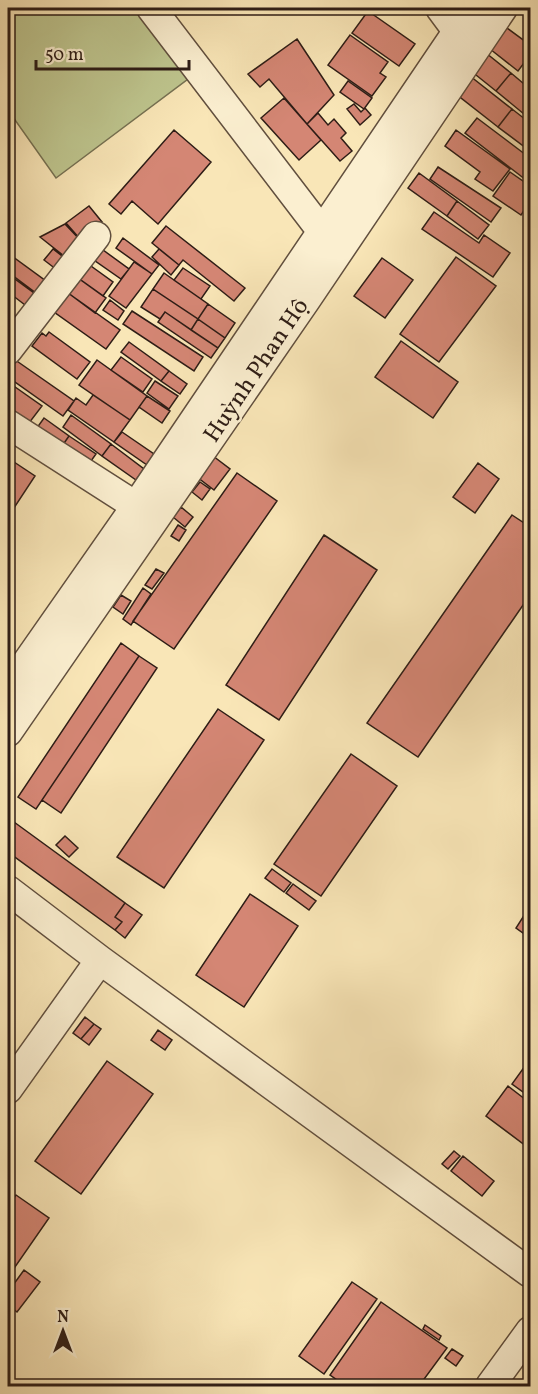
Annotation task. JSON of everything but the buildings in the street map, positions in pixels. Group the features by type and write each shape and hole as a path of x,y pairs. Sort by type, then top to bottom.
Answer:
{"street":[{"path":"151,8 333,239"},
{"path":"440,8 457,31"},
{"name":"Huỳnh Phan Hộ","path":"8,732 333,239 473,8"},
{"name":"Huỳnh Phan Hộ","path":"8,689 136,506 503,8"},
{"path":"8,350 96,236"},
{"path":"8,424 136,506"},
{"path":"8,890 100,960 531,1273"},
{"path":"8,1089 100,960"},
{"path":"490,1386 531,1331"}],"green space":[{"path":"8,8 145,8 196,73 56,178 8,110"}]}
